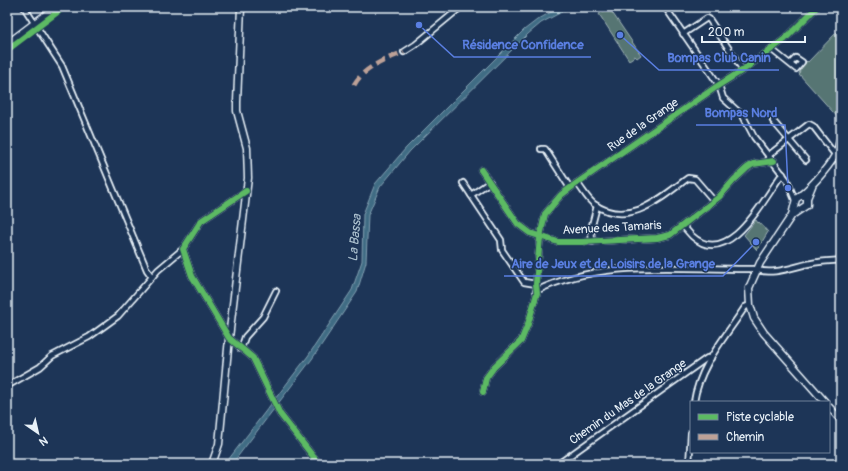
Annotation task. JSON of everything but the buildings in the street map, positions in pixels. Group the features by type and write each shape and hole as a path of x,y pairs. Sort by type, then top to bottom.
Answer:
{"main road":[{"path":"7,44 56,7"},
{"path":"212,464 219,444 248,162 237,102 241,7"},
{"path":"822,171 831,162 839,148 841,137"},
{"path":"824,401 772,343 754,318 750,305 750,288 757,270 800,200 812,186 840,143"},
{"path":"830,408 841,420"}],"street":[{"path":"24,7 62,66 120,207 147,270 152,277"},
{"path":"404,52 415,45 460,7"},
{"path":"665,7 719,85 723,98 743,116 754,137 774,161 791,189 800,200"},
{"name":"Rue de la Grange","path":"483,392 486,378 494,367 521,341 536,291 541,225 550,206 577,183 743,70 785,39 816,7"},
{"path":"839,7 841,15"},
{"path":"683,34 707,18 709,19 743,70"},
{"path":"771,49 790,64"},
{"path":"773,121 806,160"},
{"path":"769,155 809,124 813,126 833,152"},
{"path":"541,149 545,149 570,188"},
{"name":"Avenue des Tamaris","path":"481,170 518,224 530,233 558,242 592,242 663,238 683,226 714,201 734,180 753,164 774,161"},
{"path":"683,226 692,236 704,243 715,244 731,239 749,223 783,174"},
{"path":"577,183 596,206 616,212 638,212 650,206 688,178 695,179 714,201"},
{"path":"471,196 490,182"},
{"path":"463,183 501,240 502,250 524,282 536,284"},
{"path":"7,386 40,367 52,356 89,337 118,316 170,258 183,249 201,221 246,191"},
{"path":"592,242 591,229 596,206"},
{"path":"183,249 192,276 229,338 253,358 280,414 319,464"},
{"path":"536,291 550,284 596,272 629,268 757,270 769,272 797,268 818,262 841,260"},
{"path":"241,349 245,337 263,318 276,291"},
{"path":"694,401 699,380 710,358 741,312 745,307 750,305"},
{"name":"Chemin du Mas de la Grange","path":"558,464 707,358 710,358"},
{"path":"689,464 690,448"}],"green space":[{"path":"609,8 641,55 637,58 635,56 629,60 599,14"},
{"path":"837,32 841,35 841,121 799,74 801,67 807,61 808,62"},
{"path":"756,220 768,232 757,250 744,235"}],"water":[{"path":"560,7 571,7 541,23 528,34 410,151 380,187 368,215 366,262 357,292 312,359 232,464 225,464 308,356 352,290 362,261 363,214 375,184 406,148 524,30 537,20"}],"marked path":[{"path":"354,85 369,69 404,52"}],"cycle path":[{"path":"7,50 64,7"},
{"path":"483,392 486,378 494,367 521,341 528,324 537,293 536,284 540,237 545,214 561,195 719,85 743,70 785,39 817,7"},
{"path":"481,170 518,224 530,233 558,242 582,242 657,238 670,235 719,197 747,168 753,164 774,161"},
{"path":"246,191 201,221 183,249 192,276 229,338 253,358 280,414 319,464"}],"place":[{"name":"Résidence Confidence","path":"419,25"},
{"name":"Bompas Club Canin","path":"620,35"},
{"name":"Bompas Nord","path":"788,188"},
{"name":"Aire de Jeux et de Loisirs de la Grange","path":"756,242"}],"water label":[{"name":"La Bassa","path":"355,238"}]}
